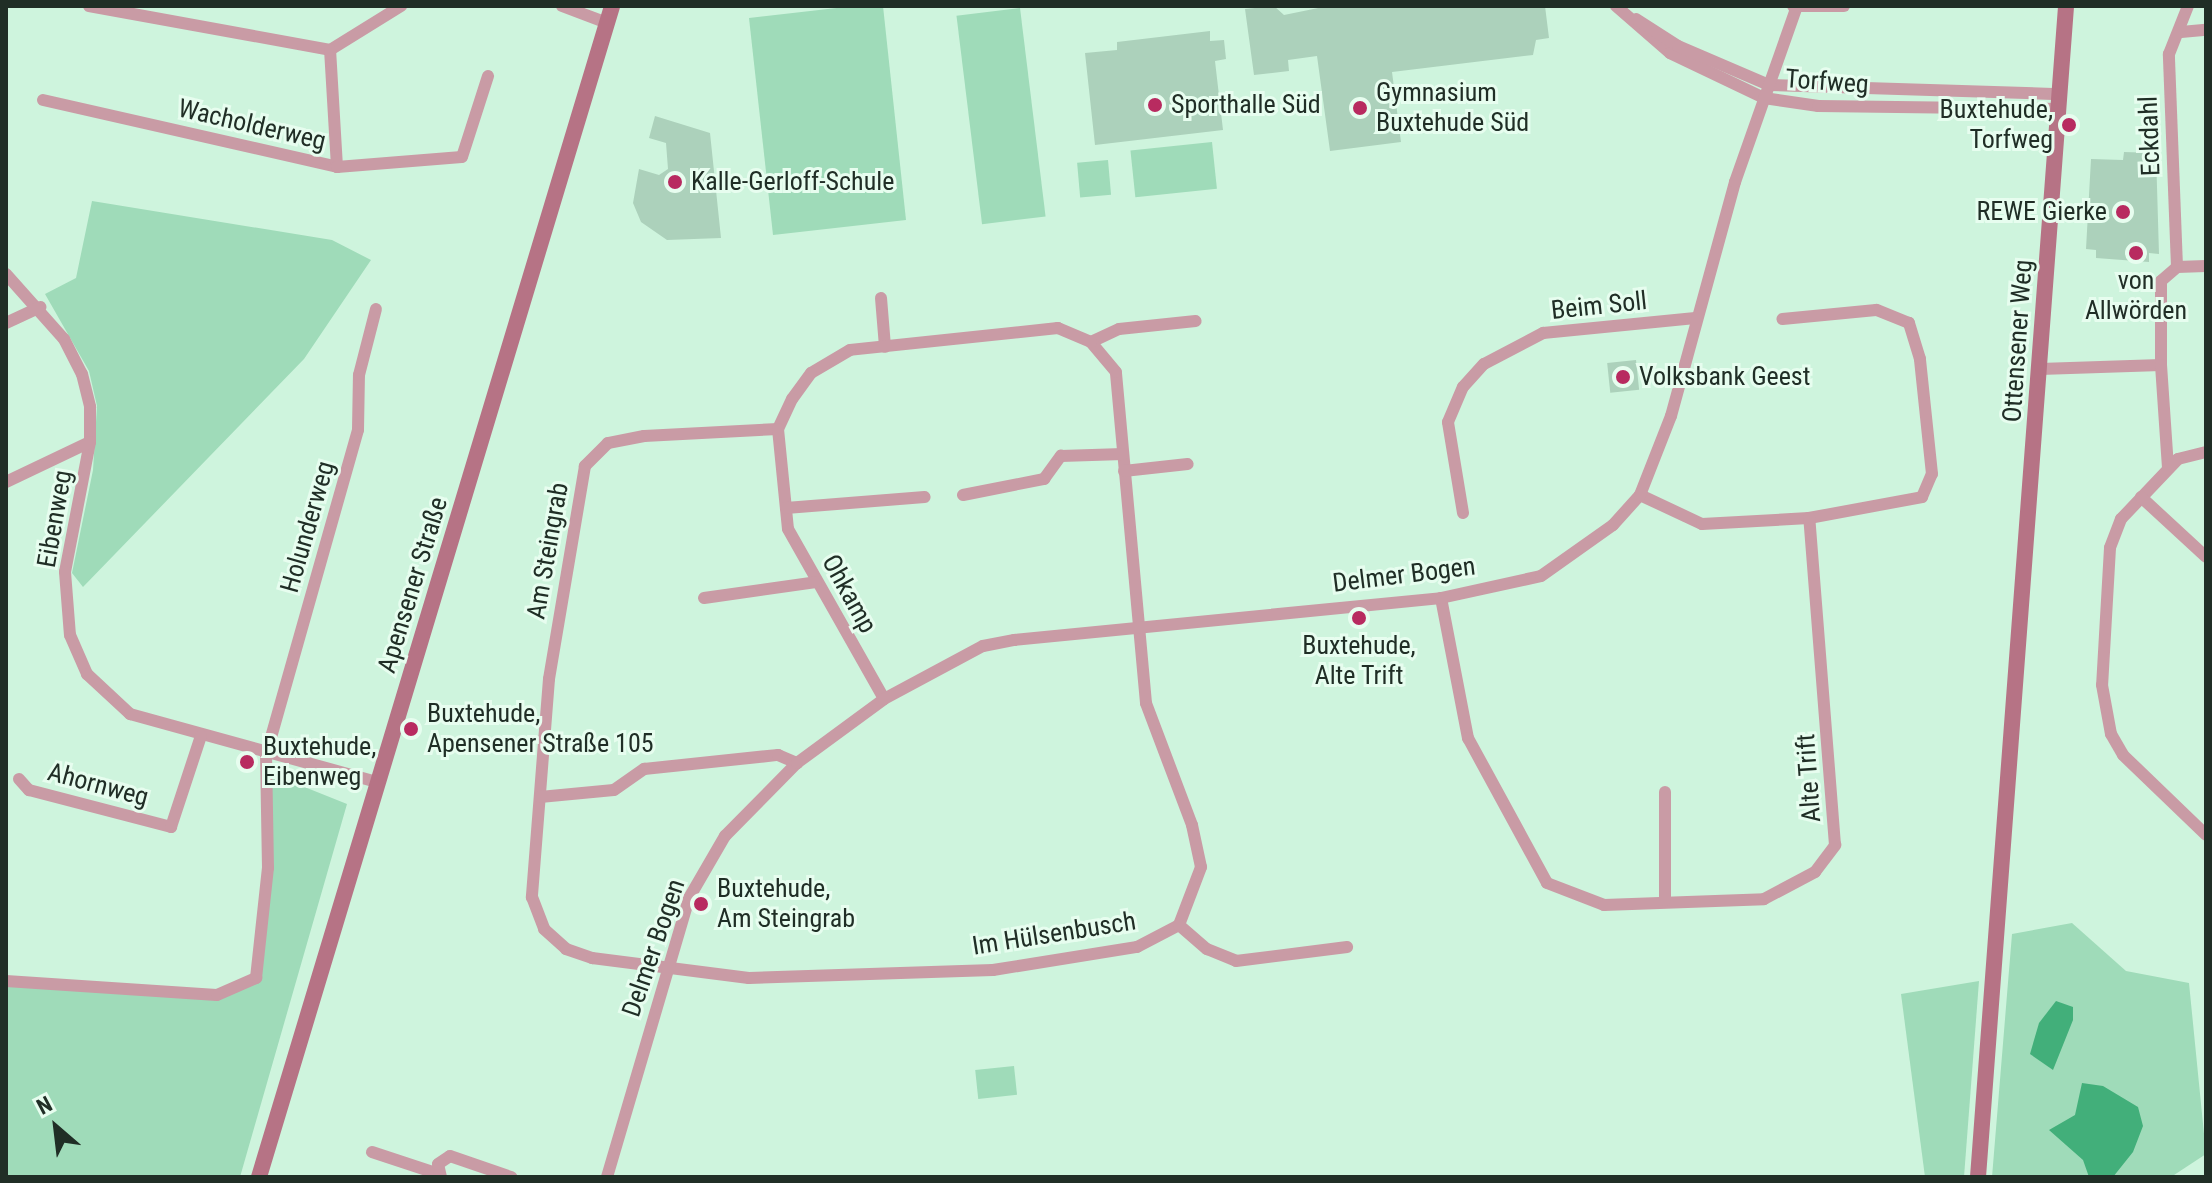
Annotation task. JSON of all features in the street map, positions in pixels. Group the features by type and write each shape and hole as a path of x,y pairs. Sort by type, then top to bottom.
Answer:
{"main road":[{"name":"Apensener Straße","path":"259,1177 612,6"},
{"name":"Ottensener Weg","path":"1978,1177 2066,6"}],"street":[{"path":"89,6 330,50 401,6"},
{"path":"562,6 607,23"},
{"path":"1794,7 1844,6"},
{"name":"Eckdahl","path":"2168,468 2161,365 2161,281 2177,267 2169,54 2181,32 2188,6"},
{"name":"Delmer Bogen","path":"607,1177 689,898 725,836 797,763 884,699 983,646 1136,626 1441,598 1541,576 1613,525 1640,495 1671,416 1695,318 1794,7"},
{"name":"Torfweg","path":"1618,8 1678,46 1767,92 1831,107 2059,102"},
{"path":"2181,32 2206,30"},
{"name":"Wacholderweg","path":"43,100 337,167 330,50"},
{"path":"337,167 462,157 488,76"},
{"path":"2177,267 2206,266"},
{"name":"Eibenweg","path":"6,274 40,307 82,374 90,442 65,572 70,635 87,674 106,697 130,714 266,755 377,782"},
{"path":"881,298 885,347"},
{"path":"6,323 40,307"},
{"name":"Holunderweg","path":"6,981 217,995 256,978 268,868 266,755 358,430 359,375 376,309"},
{"path":"1640,495 1702,524 1809,518 1922,497 1932,474 1920,359 1909,323 1876,310 1782,319"},
{"name":"Beim Soll","path":"1463,513 1448,422 1463,387 1484,364 1543,333 1695,318"},
{"path":"1091,342 1119,329 1196,321"},
{"path":"778,429 811,373 850,350 1058,328 1091,342 1116,372 1136,626 1146,703 1192,825 1201,867 1179,925 1207,949 1236,961 1347,947"},
{"path":"2040,369 2161,365"},
{"name":"Ohkamp","path":"778,429 788,529 884,699"},
{"name":"Am Steingrab","path":"666,971 566,949 544,929 532,897 549,679 585,466 608,443 644,436 778,429"},
{"path":"6,482 90,442"},
{"path":"2206,452 2191,453 2168,468 2121,519 2110,548 2105,713 2123,755 2206,835"},
{"path":"963,495 1044,479 1061,456 1123,454"},
{"path":"1124,471 1188,464"},
{"path":"786,508 925,497"},
{"path":"2141,497 2206,557"},
{"name":"Alte Trift","path":"1441,598 1468,738 1547,883 1604,905 1665,900 1764,899 1815,872 1835,845 1809,518"},
{"path":"704,598 816,582"},
{"name":"Ahornweg","path":"19,779 29,790 171,827 201,736"},
{"path":"540,797 614,790 644,769 778,755 797,763"},
{"path":"1665,792 1665,900"},
{"name":"Im Hülsenbusch","path":"666,971 749,978 993,970 1137,947 1179,925"},
{"path":"372,1152 440,1175 445,1157 461,1170 511,1177"}],"shaded area":[{"path":"854,6 883,6 906,220 773,235 749,18"},
{"path":"1020,8 1046,216 982,224 956,16"},
{"path":"1212,142 1217,189 1135,197 1130,151"},
{"path":"1108,160 1111,195 1080,198 1077,163"},
{"path":"92,201 332,240 371,260 304,359 83,587 72,573 93,470 97,406 89,371 45,294 76,278"},
{"path":"267,772 347,804 240,1177 6,1177 6,982 217,995 256,978 262,948"},
{"path":"2072,923 2126,971 2189,983 2206,1154 2171,1177 1992,1177 2012,934"},
{"path":"1979,981 1964,1177 1925,1177 1901,994"},
{"path":"2056,1001 2073,1007 2073,1020 2053,1070 2030,1054 2039,1023"},
{"path":"1014,1066 1017,1095 978,1099 975,1070"},
{"path":"2082,1083 2103,1086 2138,1107 2143,1126 2133,1152 2113,1177 2089,1177 2083,1160 2049,1130 2075,1115"}],"building":[{"name":"Gymnasium Buxtehude Süd","path":"1274,6 1284,15 1328,6 1545,6 1549,38 1536,40 1533,55 1392,72 1401,142 1330,151 1317,56 1288,60 1289,71 1254,75 1245,9"},
{"name":"Sporthalle Süd","path":"1210,31 1210,41 1224,40 1226,59 1215,61 1223,130 1095,145 1085,53 1117,50 1117,42"},
{"name":"Kalle-Gerloff-Schule","path":"655,116 710,133 721,238 667,240 641,222 633,203 639,169 659,175 668,169 666,143 649,138"},
{"name":"REWE Gierke","path":"2124,152 2156,153 2159,254 2149,253 2149,262 2096,258 2096,250 2086,249 2091,159 2123,160"},
{"name":"Volksbank Geest","path":"1636,360 1639,390 1610,393 1607,363"}],"place":[{"name":"Sporthalle Süd","path":"1155,105"},
{"name":"Gymnasium Buxtehude Süd","path":"1360,108"},
{"name":"Buxtehude, Torfweg","path":"2069,125"},
{"name":"Kalle-Gerloff-Schule","path":"675,182"},
{"name":"REWE Gierke","path":"2123,212"},
{"name":"von Allwörden","path":"2136,253"},
{"name":"Volksbank Geest","path":"1623,377"},
{"name":"Buxtehude, Alte Trift","path":"1359,618"},
{"name":"Buxtehude, Apensener Straße 105","path":"411,729"},
{"name":"Buxtehude, Eibenweg","path":"247,762"},
{"name":"Buxtehude, Am Steingrab","path":"701,904"}]}
